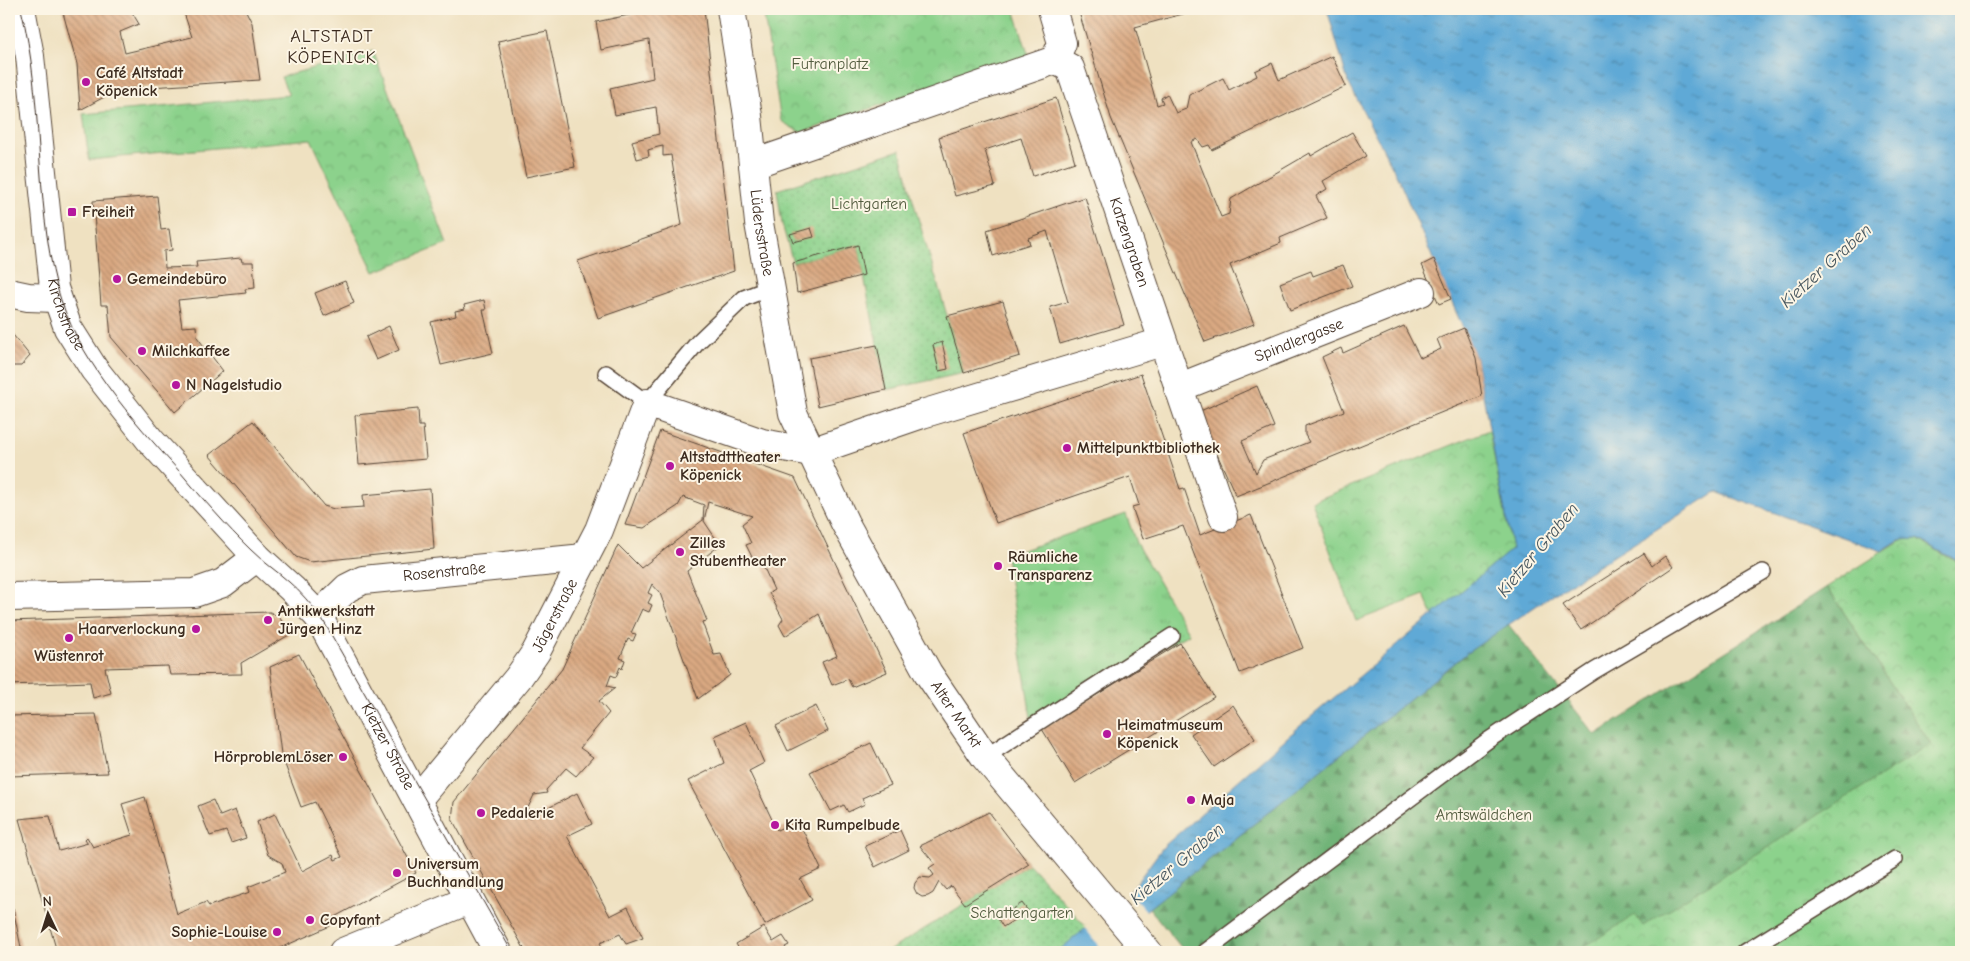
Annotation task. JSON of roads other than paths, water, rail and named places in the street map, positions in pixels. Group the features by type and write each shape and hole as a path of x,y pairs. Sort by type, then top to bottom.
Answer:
{"street":[{"name":"Kirchstraße","path":"21,9 30,56 56,298 68,328 94,369 150,440 257,557"},
{"name":"Lüdersstraße","path":"731,9 753,164 759,223 770,288 793,413 811,452"},
{"path":"753,164 1055,60 1062,43 1052,9"},
{"name":"Katzengraben","path":"1055,60 1070,68 1223,517"},
{"name":"Spindlergasse","path":"1178,388 1420,292"},
{"path":"9,293 28,297 56,298"},
{"path":"647,403 762,442 811,452 949,406 1162,342"},
{"name":"Jägerstraße","path":"416,800 528,666 601,525 647,403"},
{"name":"Alter Markt","path":"811,452 845,523 928,673 985,757 1146,951"},
{"path":"9,597 194,593 223,583 257,557"},
{"name":"Kietzer Straße","path":"257,557 318,616 468,900 498,952"},
{"name":"Rosenstraße","path":"318,616 348,588 363,580 584,558"},
{"path":"343,952 468,900"}],"lane":[{"path":"606,373 647,403 698,342 744,298 770,288"},
{"path":"1205,952 1487,741 1594,671 1763,572"},
{"path":"985,757 1172,636"},
{"path":"1745,952 1895,859"}],"water":[{"name":"Kietzer Graben","path":"1327,9 1961,9 1961,563 1918,539 1899,540 1882,551 1716,492 1555,593 1467,653 1149,908 1098,952 1057,952 1132,889 1163,847 1300,726 1512,549 1476,358 1397,176 1348,82"}],"tram line":[{"path":"21,9 33,78 45,219 50,253 57,287 77,338 107,386 143,430 233,531 293,586 320,615 512,952"}],"place":[{"name":"Café Altstadt Köpenick","path":"86,82"},
{"name":"Freiheit","path":"72,212"},
{"name":"Gemeindebüro","path":"117,279"},
{"name":"Milchkaffee","path":"142,351"},
{"name":"N Nagelstudio","path":"176,385"},
{"name":"Mittelpunktbibliothek","path":"1067,448"},
{"name":"Altstadttheater Köpenick","path":"670,466"},
{"name":"Zilles Stubentheater","path":"680,552"},
{"name":"Räumliche Transparenz","path":"998,566"},
{"name":"Antikwerkstatt Jürgen Hinz","path":"268,620"},
{"name":"Haarverlockung","path":"196,629"},
{"name":"Wüstenrot","path":"69,638"},
{"name":"Heimatmuseum Köpenick","path":"1107,734"},
{"name":"HörproblemLöser","path":"343,757"},
{"name":"Maja","path":"1191,800"},
{"name":"Pedalerie","path":"481,813"},
{"name":"Kita Rumpelbude","path":"775,825"},
{"name":"Universum Buchhandlung","path":"397,873"},
{"name":"Copyfant","path":"310,920"},
{"name":"Sophie-Louise","path":"277,932"}],"district":[{"name":"ALTSTADT KÖPENICK","path":"332,46"}],"park label":[{"name":"Futranplatz","path":"830,64"},
{"name":"Lichtgarten","path":"869,204"},
{"name":"Amtswäldchen","path":"1484,815"},
{"name":"Schattengarten","path":"1022,913"}]}
